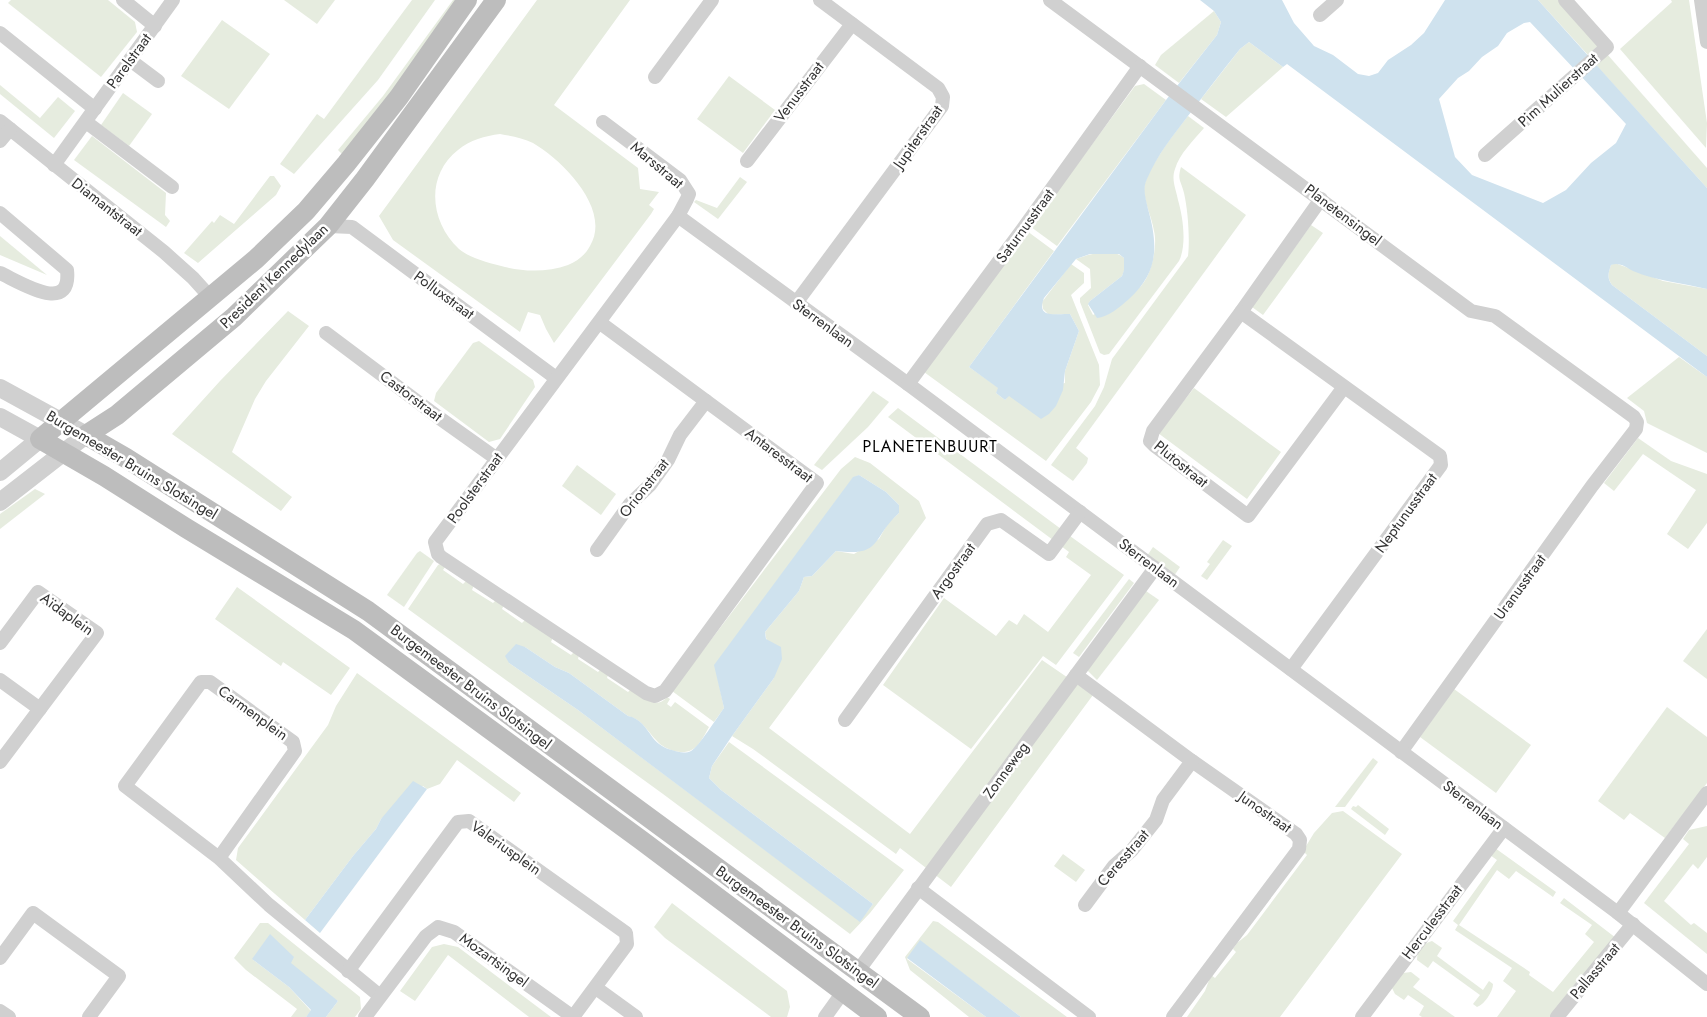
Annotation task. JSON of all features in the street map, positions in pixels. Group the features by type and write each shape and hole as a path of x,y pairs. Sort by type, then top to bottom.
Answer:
{"main road":[{"name":"President Kennedylaan","path":"40,439 256,260 306,211 340,172 399,97 467,0"},
{"name":"President Kennedylaan","path":"86,436 117,414 234,316 328,226 371,171 496,0"},
{"name":"Burgemeester Bruins Slotsingel","path":"86,436 133,462 368,611 920,1017"},
{"name":"Burgemeester Bruins Slotsingel","path":"40,439 354,630 633,834 877,1017"},
{"path":"844,992 858,971"}],"street":[{"path":"123,0 155,26"},
{"name":"Parelstraat","path":"54,165 173,0"},
{"path":"655,77 712,0"},
{"name":"Jupiterstraat","path":"796,303 942,106 943,97 938,88 820,0"},
{"name":"Planetensingel","path":"1050,0 1471,311 1495,316 1634,417 1637,422"},
{"path":"1320,15 1337,0"},
{"name":"Pim Mulierstraat","path":"1485,155 1607,47 1565,0"},
{"path":"1701,0 1707,42"},
{"name":"Venusstraat","path":"747,161 852,24"},
{"path":"0,32 95,109"},
{"path":"130,60 158,81"},
{"name":"Saturnusstraat","path":"908,384 1031,218 1140,66"},
{"path":"86,122 172,187"},
{"name":"Marsstraat","path":"603,122 680,180 688,194 688,199 678,216"},
{"path":"0,141 5,125"},
{"name":"Diamantstraat","path":"5,125 164,252 193,278 211,298"},
{"name":"Plutostraat","path":"1321,199 1153,431 1150,441 1248,516 1344,387"},
{"path":"0,214 67,270 68,281 64,290 57,294 44,293 0,273"},
{"name":"Sterrenlaan","path":"678,216 908,384 1633,924 1707,984"},
{"name":"Poolsterstraat","path":"655,696 646,693 438,554 435,542 678,216"},
{"name":"Polluxstraat","path":"328,226 352,228 556,378"},
{"name":"Neptunusstraat","path":"1241,312 1440,456 1441,465 1291,669"},
{"name":"Antaresstraat","path":"599,322 817,483 665,690 655,696"},
{"name":"Castorstraat","path":"326,333 496,459"},
{"name":"Burgemeester Bruins Slotsingel","path":"0,388 61,420 86,436"},
{"name":"Orionstraat","path":"597,550 630,504 654,479 668,460 680,435 706,401"},
{"name":"Burgemeester Bruins Slotsingel","path":"0,417 40,439"},
{"name":"Uranusstraat","path":"1402,752 1592,486 1636,429 1637,422"},
{"name":"President Kennedylaan","path":"0,502 86,436"},
{"name":"President Kennedylaan","path":"0,472 40,439"},
{"name":"Argostraat","path":"845,720 987,524 1001,520 1049,554 1080,512"},
{"name":"Zonneweg","path":"858,971 1155,568"},
{"name":"Aïdaplein","path":"0,643 38,592 97,632 0,762"},
{"name":"Junostraat","path":"1076,675 1192,761 1296,834 1300,840 1299,848 1174,1017"},
{"path":"0,680 40,709"},
{"name":"Carmenplein","path":"219,858 295,751 293,742 285,736 210,682 201,682 125,786 219,858 269,905 380,996"},
{"name":"Ceresstraat","path":"1085,905 1114,866 1132,850 1156,820 1163,800 1192,761"},
{"path":"1618,913 1707,793"},
{"name":"Valeriusplein","path":"348,970 458,822 469,821 626,933 627,944 573,1017"},
{"name":"Herculesstraat","path":"1362,1017 1504,828"},
{"path":"918,888 1089,1017"},
{"path":"0,958 33,913 119,976 89,1017"},
{"name":"Pallasstraat","path":"1557,1017 1633,924"},
{"name":"Mozartsingel","path":"380,996 426,936 438,927 454,932 573,1017"},
{"path":"596,988 636,1017"},
{"path":"825,1017 844,992"},
{"path":"365,1017 380,996"},
{"path":"0,1011 9,1017"}],"shaded area":[{"path":"11,0 108,0 135,22 137,32 101,77 8,3"},
{"path":"284,0 335,0 317,24"},
{"path":"412,0 435,0 378,80 294,174 280,164 317,114 324,119"},
{"path":"453,0 461,0 344,156 338,150 383,96"},
{"path":"537,0 630,0 554,105 638,168 640,189 659,192 649,205 654,209 651,214 554,343 540,315 528,312 520,332 393,240 379,216","holes":["500,134 517,137 533,143 557,161 581,187 594,217 595,232 590,246 575,262 553,269 513,269 475,258 459,249 449,238 437,213 435,199 440,173 447,161 458,150 478,139"]},
{"path":"1538,0 1560,0 1600,44 1588,55"},
{"path":"1671,0 1689,0 1707,123 1706,148 1620,49 1672,2"},
{"path":"1214,11 1221,22 1217,35 1179,83 1155,65 1161,55"},
{"path":"222,20 270,54 229,109 181,76"},
{"path":"1249,42 1283,67 1226,117 1201,99 1240,49"},
{"path":"1607,54 1707,168 1707,188 1596,65"},
{"path":"729,76 775,110 743,153 697,119"},
{"path":"1144,84 1166,100 1057,246 1031,227 1135,86"},
{"path":"0,85 40,118 58,97 75,111 54,138 0,94"},
{"path":"123,93 152,114 129,146 101,125"},
{"path":"1188,116 1204,128 1183,153 1174,173 1174,184 1183,223 1184,239 1179,261 1109,354 1104,355 1100,353 1080,302 1080,298 1091,288 1090,269 1076,259 1107,252 1124,258 1122,276 1090,301 1088,305 1093,315 1129,296 1143,283 1150,270 1155,245 1153,226 1144,191 1145,183 1161,152"},
{"path":"92,136 166,193 165,215 170,221 166,227 74,160"},
{"path":"1181,167 1246,215 1076,448 1088,458 1087,463 1073,481 1051,465 1095,406 1104,387 1112,359 1188,256 1188,224 1184,193 1179,178"},
{"path":"270,176 274,176 281,186 276,195 198,263 184,253 212,221 214,223 220,215 234,224"},
{"path":"740,177 747,182 718,219 694,202 696,200 717,208"},
{"path":"1311,225 1323,233 1263,315 1252,307"},
{"path":"1027,231 1054,251 969,367 999,388 996,393 1005,400 1009,395 1065,383 1065,371 1079,331 1070,314 1049,315 1043,309 1042,302 1071,264 1084,273 1084,283 1071,295 1099,365 1100,385 1091,402 1046,461 924,372"},
{"path":"0,236 47,275 0,255"},
{"path":"1615,263 1663,281 1707,289 1707,356 1612,285 1609,280 1609,273 1611,265"},
{"path":"288,311 309,326 266,381 255,399 232,452 292,497 281,511 172,434"},
{"path":"479,341 533,380 535,387 500,439 489,442 434,401 436,393 473,343"},
{"path":"1679,357 1707,377 1707,453 1647,423 1644,411 1627,398"},
{"path":"1194,388 1281,452 1247,499 1158,433"},
{"path":"873,391 889,402 868,427 822,470 814,465"},
{"path":"898,408 1061,529 1053,540 888,417"},
{"path":"1638,438 1671,461 1707,474 1707,523 1688,549 1667,534 1696,490 1643,454 1614,491 1604,483"},
{"path":"855,457 870,463 919,501 926,518 769,728 910,834 1042,660 1093,695 951,887 900,848 896,854 753,749 732,736 774,678 765,632 799,591 804,577 812,576 836,551 854,554 879,539 888,523 899,513 899,505 886,492 859,475 853,478 715,665 724,708 714,722 672,691 841,469"},
{"path":"577,465 616,494 601,515 562,486"},
{"path":"35,489 45,494 0,529 0,514"},
{"path":"1070,536 1124,575 1056,665 1043,656 971,749 883,685 944,598 996,636 1009,620 1017,625 1024,614 1048,632 1091,575 1066,557 1069,552 1061,546"},
{"path":"1223,540 1232,546 1207,580 1201,576 1210,564 1207,562"},
{"path":"1153,547 1180,567 1174,576 1147,556"},
{"path":"420,551 434,561 404,607 387,595"},
{"path":"440,564 445,567 443,570 463,584 466,581 474,585 472,590 493,603 496,600 504,605 502,609 522,623 526,619 553,637 551,642 571,655 574,652 579,655 578,659 598,672 600,670 608,675 607,678 628,692 631,689 649,701 658,703 667,697 670,699 667,704 671,707 675,702 709,727 700,743 692,750 687,752 674,751 660,744 637,720 628,716 569,673 555,667 525,647 509,663 578,710 860,921 873,904 721,790 709,778 712,766 729,742 904,870 870,913 850,934 663,794 408,609"},
{"path":"1129,579 1134,583 1079,657 1073,653"},
{"path":"237,587 350,668 331,695 283,662 281,666 215,619"},
{"path":"1146,591 1159,600 1097,680 1087,670"},
{"path":"1707,629 1707,679 1683,661"},
{"path":"357,673 521,793 514,802 457,760 440,784 427,789 423,786 381,819 376,829 353,856 305,920 236,860 238,848 328,725 336,706"},
{"path":"1454,689 1531,745 1496,793 1420,737"},
{"path":"1667,707 1707,737 1707,783 1665,838 1630,813 1624,820 1598,801"},
{"path":"1373,758 1378,762 1345,807 1335,807"},
{"path":"1358,805 1389,829 1385,835 1351,809 1353,806 1356,807"},
{"path":"1343,811 1402,854 1280,1017 1187,1017 1205,991 1211,975 1215,978 1236,952 1233,949 1237,943 1247,935 1307,855 1303,851 1314,833 1332,813"},
{"path":"1707,826 1707,857 1698,869 1693,864 1664,901 1691,925 1694,923 1707,933 1707,954 1644,903 1689,844 1683,839 1689,830"},
{"path":"1495,848 1556,892 1553,897 1516,871 1509,879 1497,870 1459,925 1530,972 1529,975 1553,992 1594,942 1585,934 1592,925 1560,903 1564,898 1616,938 1551,1017 1497,1017 1516,991 1503,981 1512,968 1455,930 1458,925 1453,921 1497,860 1490,855"},
{"path":"1063,854 1085,870 1076,882 1054,866"},
{"path":"672,903 787,991 790,1007 787,1017 771,1017 665,938 654,927"},
{"path":"933,921 938,922 1067,1017 1021,1017 920,941 907,959 986,1017 969,1017 910,970 905,957"},
{"path":"260,923 268,923 360,997 361,1009 355,1017 326,1017 338,1001 252,959 289,987 311,1011 306,1017 291,1017 297,1009 246,970 234,958"},
{"path":"1432,941 1442,948 1437,956 1483,990 1489,981 1493,984 1492,990 1483,1003 1477,1007 1473,1004 1480,995 1433,961 1428,968 1417,960 1421,948"},
{"path":"444,944 458,947 551,1017 529,1017 448,955 415,1001 400,991 432,947"},
{"path":"1411,972 1420,979 1413,987 1455,1017 1422,1017 1419,1015 1424,1006 1408,995 1404,1000 1395,994 1392,988 1403,973"}],"water":[{"path":"1200,0 1282,0 1294,23 1314,46 1333,55 1358,74 1369,76 1378,73 1388,60 1411,45 1424,33 1445,0 1538,0 1707,188 1707,289 1651,277 1617,264 1611,265 1608,276 1612,285 1707,356 1707,377 1287,64 1283,67 1249,42 1240,49 1176,131 1147,179 1145,194 1153,234 1154,257 1146,279 1139,289 1122,305 1110,314 1097,318 1088,304 1122,276 1124,258 1119,254 1090,254 1076,259 1044,298 1042,305 1043,310 1050,314 1070,314 1079,331 1065,371 1063,390 1056,406 1041,419 1009,396 1005,400 996,393 998,388 969,367 1166,100 1217,35 1221,22 1214,11","holes":["1530,22 1626,124 1616,143 1591,163 1566,190 1543,203 1472,175 1455,157 1439,99 1458,78 1498,46 1507,33 1524,23"]},
{"path":"859,475 886,492 899,505 899,513 890,522 875,544 862,551 836,551 812,576 804,577 799,591 765,632 766,639 781,647 782,659 774,678 712,766 709,778 721,790 873,904 860,922 578,710 509,663 505,656 516,644 525,647 555,667 569,673 628,716 639,721 661,746 679,752 691,751 703,738 724,708 714,665 853,477"},
{"path":"413,781 427,789 320,933 305,920 353,856 376,829 381,819"},
{"path":"270,934 294,957 291,963 338,1001 326,1017 306,1017 311,1010 289,987 252,959"},
{"path":"920,940 1021,1017 986,1017 907,958"}],"district":[{"name":"PLANETENBUURT","path":"930,446"}]}
